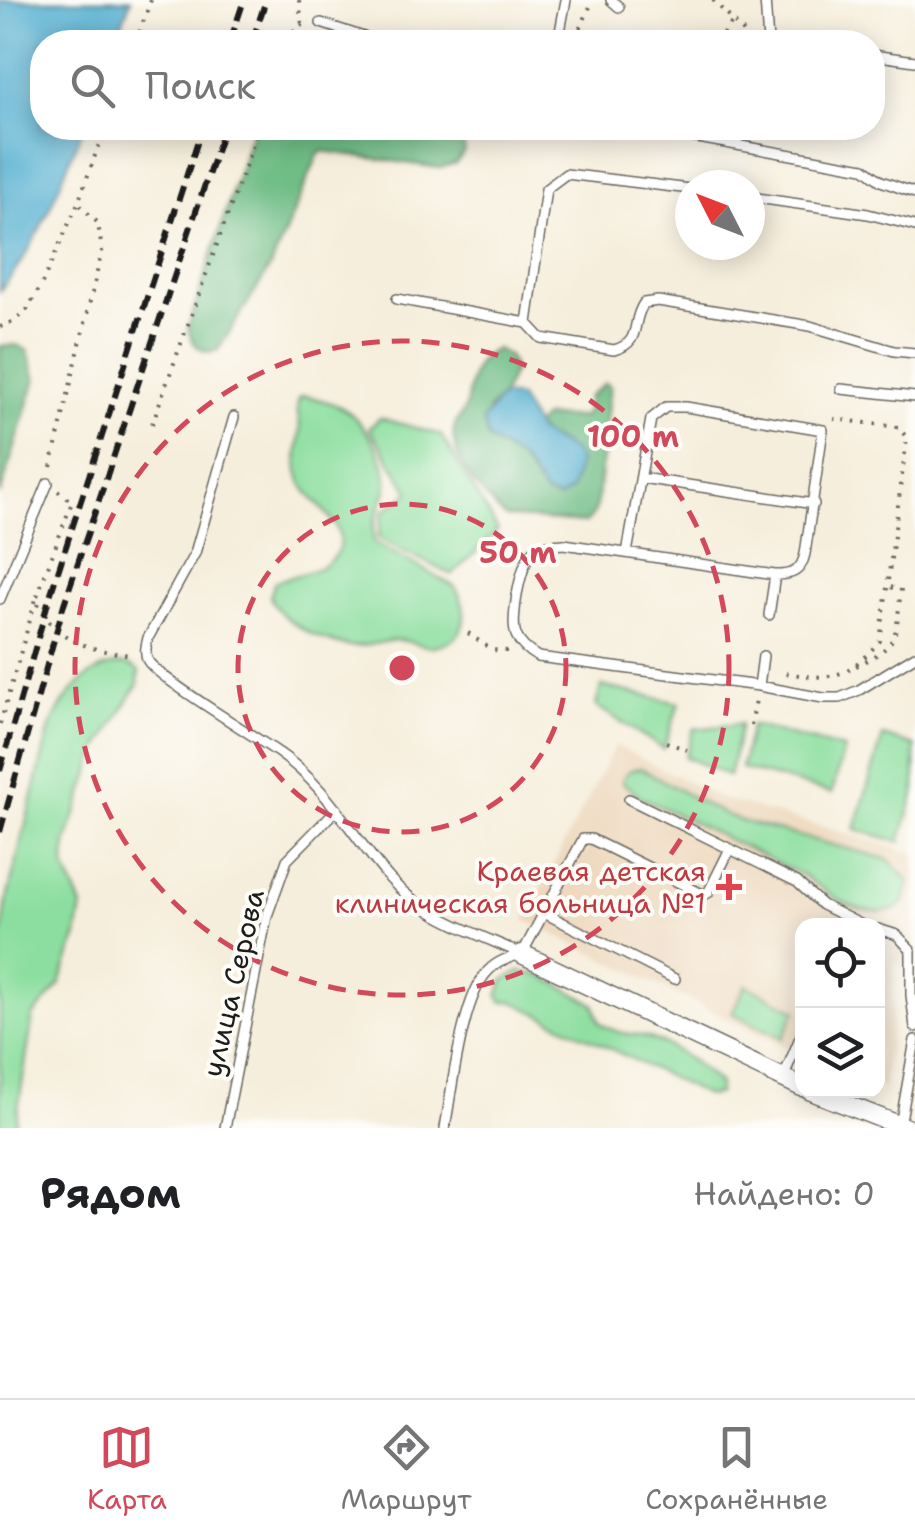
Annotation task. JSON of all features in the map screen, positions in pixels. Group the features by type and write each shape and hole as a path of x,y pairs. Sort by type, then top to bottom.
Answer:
{"street":[{"path":"522,954 795,1083"},
{"path":"830,1098 902,1127"}],"lane":[{"path":"560,30 566,0"},
{"path":"766,0 767,30"},
{"path":"321,23 342,30"},
{"path":"885,57 915,61"},
{"path":"729,140 864,168 881,181 915,192"},
{"path":"527,323 546,189 554,180 566,174 675,187"},
{"path":"765,199 868,214 915,226"},
{"path":"397,298 527,323 541,338 614,350 626,347 632,339 639,309 658,301 810,326 894,351 915,353"},
{"path":"841,389 915,397"},
{"path":"627,553 651,419 666,407 824,430 801,566 794,573 775,575 564,544 535,549 524,563 513,623 521,644 538,657 823,698 840,698 915,656"},
{"path":"234,418 194,553 148,638 147,658 170,680 300,768 392,881 410,896 447,920 522,954"},
{"path":"641,478 814,504"},
{"path":"0,599 48,483"},
{"path":"769,615 775,575"},
{"path":"758,690 764,656"},
{"path":"629,799 796,882 822,905 848,918"},
{"name":"улица Серова","path":"225,1128 266,916 286,860 337,809"},
{"path":"444,1128 475,991 487,971 506,958 522,954 583,839 704,895 730,851"},
{"path":"544,914 675,979"},
{"path":"885,931 897,935 912,950 915,1027"},
{"path":"902,1127 915,1040"},
{"path":"783,1078 795,1050"}],"path":[{"path":"140,30 151,0"},
{"path":"299,0 302,25"},
{"path":"579,30 593,0"},
{"path":"713,0 741,30"},
{"path":"726,30 733,22"},
{"path":"296,30 302,25 321,23"},
{"path":"0,327 27,310 78,203 102,140"},
{"path":"152,424 255,140"},
{"path":"0,724 36,599 72,502 48,483 102,251 98,223 78,203"},
{"path":"824,430 830,418 898,427 907,440 880,641 847,670"},
{"path":"907,440 915,440"},
{"path":"762,669 823,680 880,654 893,642 901,588 888,587"},
{"path":"36,599 44,617 72,643 147,658"},
{"path":"468,634 492,650"},
{"path":"751,725 758,690"},
{"path":"666,742 687,750"}],"shaded area":[{"name":"Краевая детская клиническая больница №1","path":"615,745 719,798 915,853 915,961 894,963 885,1072 885,918 795,918 795,1052 525,920"}],"green space":[{"path":"249,140 462,140 465,151 456,163 440,168 323,151 271,266 218,350 202,350 188,328"},
{"path":"17,345 28,351 36,379 0,495 0,346"},
{"path":"496,349 508,356 514,370 502,396 488,410 488,439 521,460 545,494 565,445 534,426 544,417 582,417 588,397 605,383 610,386 598,496 594,514 586,523 505,517 463,465 454,440 455,425 466,405 474,370 482,358"},
{"path":"300,397 345,410 371,438 387,481 375,521 374,542 455,587 464,615 460,632 454,638 433,646 395,640 348,646 303,629 283,615 270,597 275,582 326,564 340,543 334,523 298,474 297,406"},
{"path":"380,418 441,435 498,530 452,575 378,538 383,512 410,492 369,428"},
{"path":"127,664 139,671 138,684 98,750 66,843 65,867 82,907 77,936 59,986 33,1016 15,1128 0,1128 0,950 7,899 50,727 71,693 90,675 113,665"},
{"path":"601,686 679,703 664,749 596,706"},
{"path":"741,724 729,776 685,757 694,729"},
{"path":"751,725 844,749 832,793 741,768"},
{"path":"883,736 915,746 915,792 900,842 855,829"},
{"path":"641,768 741,821 888,859 909,881 904,902 895,910 878,912 840,901 804,876 641,797 622,782 629,771"},
{"path":"520,971 542,976 594,1004 600,1023 609,1028 645,1036 679,1052 719,1084 718,1094 708,1096 512,1001 503,1002 498,996 504,980"},
{"path":"746,985 795,1010 783,1038 732,1013"}],"water":[{"path":"0,0 131,0 120,30 30,30 30,140 78,140 38,234 0,291"},
{"path":"502,396 519,398 538,431 574,452 579,462 571,491 558,499 545,494 521,460 488,439 483,420"}],"railway":[{"path":"234,30 244,0"},
{"path":"256,30 266,0"},
{"path":"0,771 49,599 198,140"},
{"path":"0,832 64,604 220,140"}],"place":[{"name":"Краевая детская клиническая больница №1","path":"729,887"}]}
